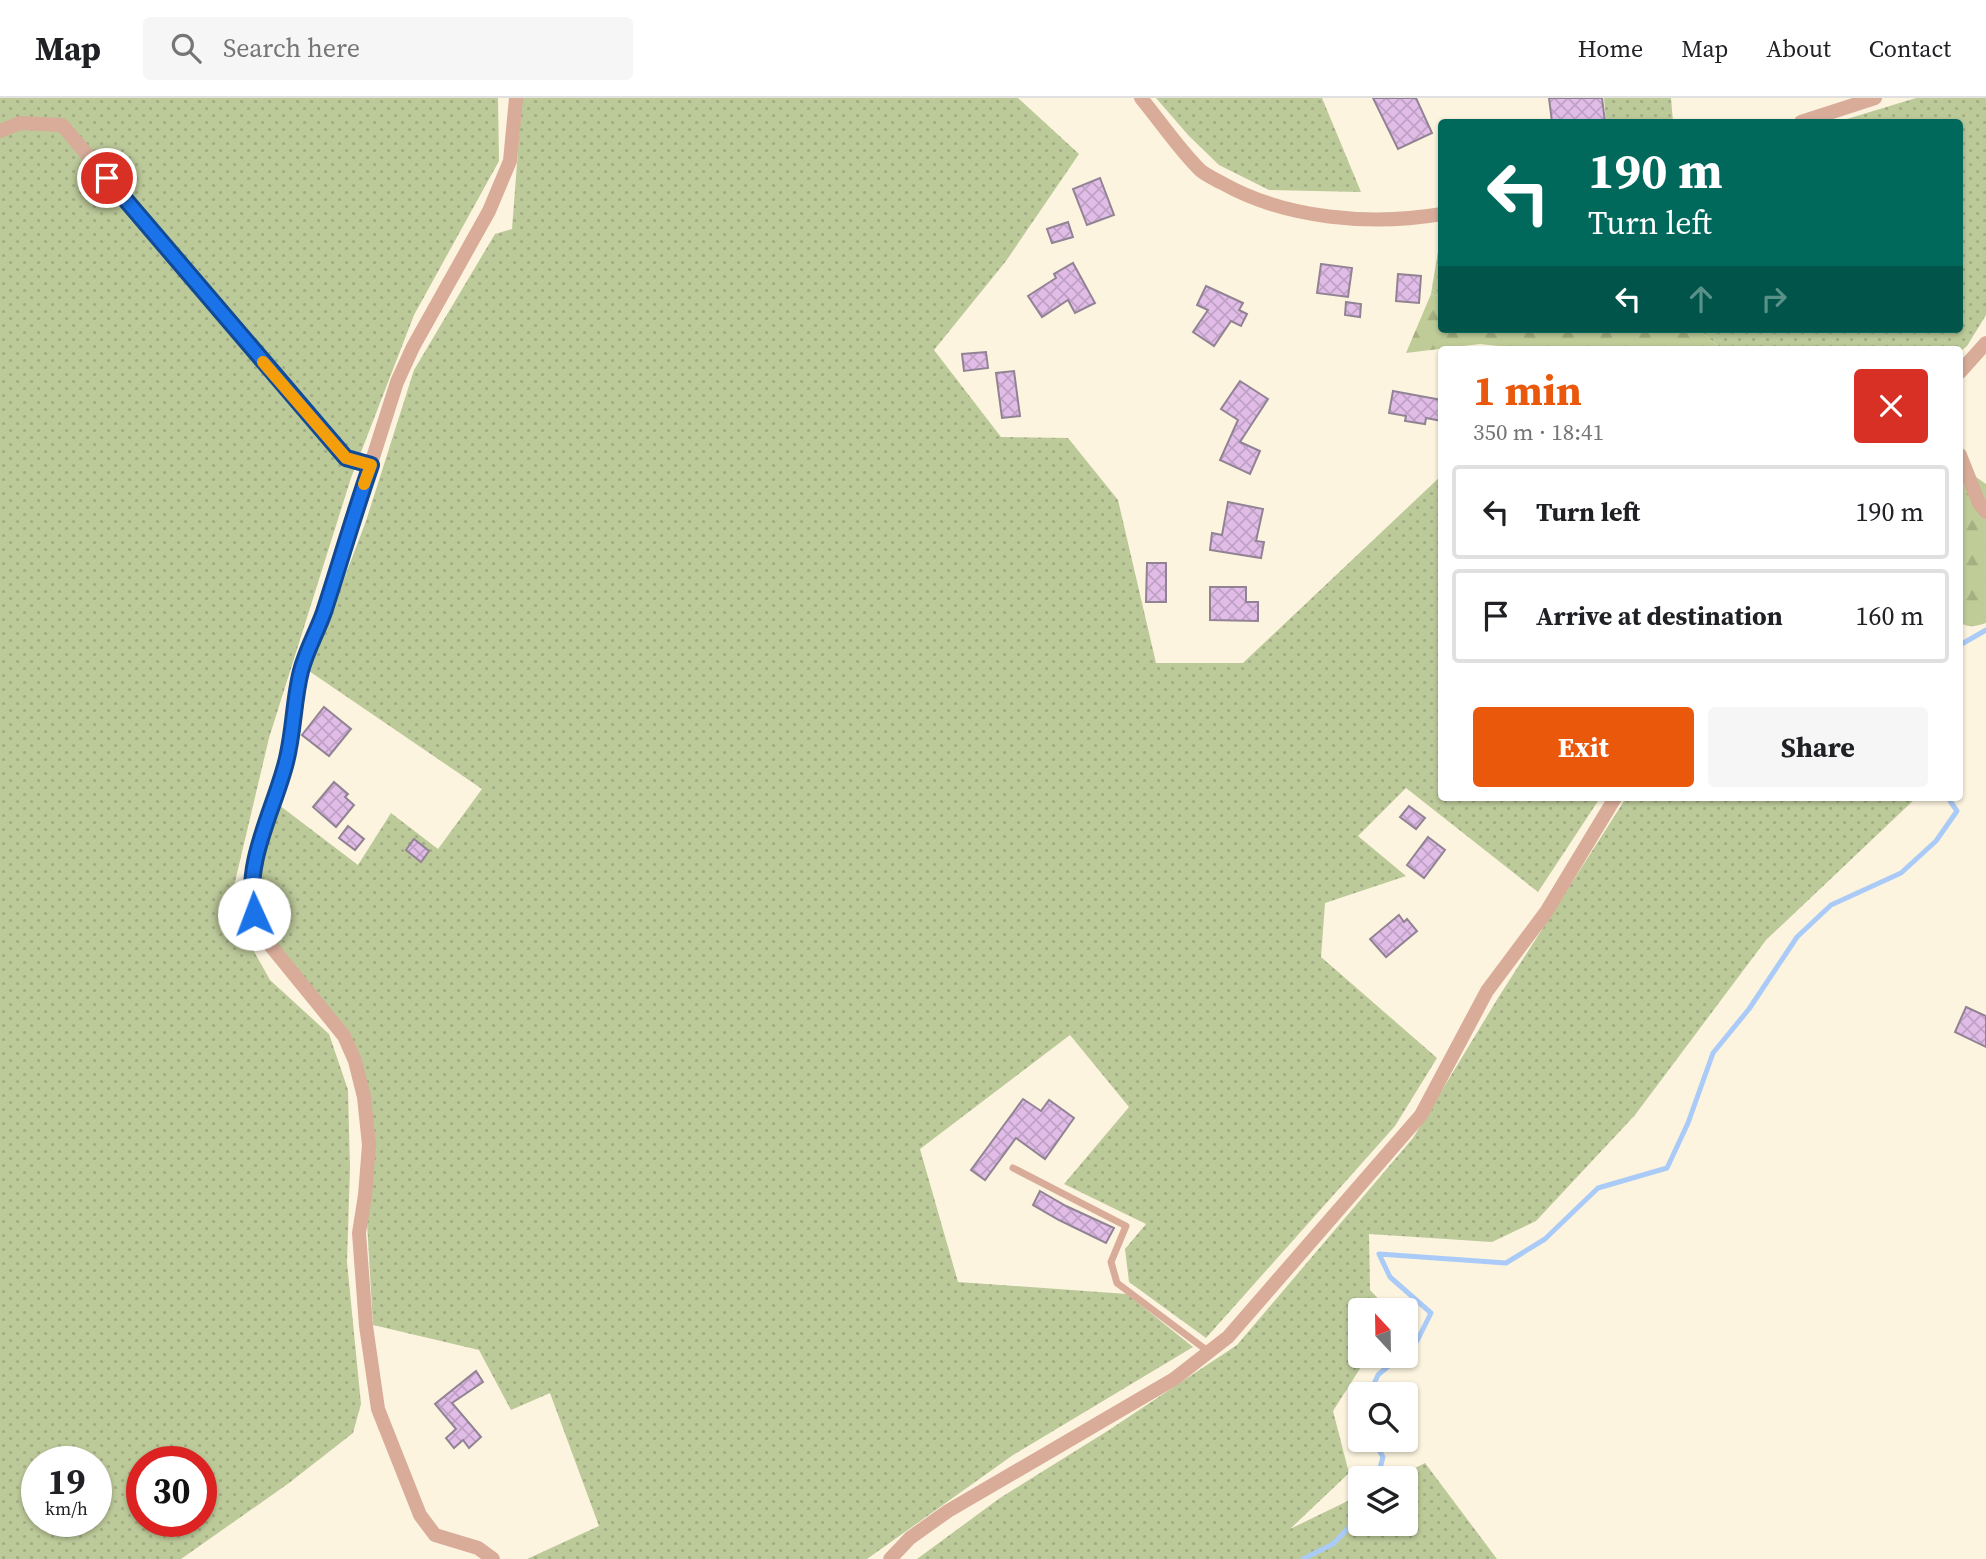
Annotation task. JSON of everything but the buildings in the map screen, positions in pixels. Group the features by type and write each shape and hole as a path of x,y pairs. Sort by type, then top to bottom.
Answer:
{"street":[{"path":"494,1559 478,1548 435,1535 420,1516 378,1409 366,1326 359,1233 369,1145 355,1061 344,1036 257,929 251,900 259,842 280,785 292,740 301,672 322,618 397,382 489,211 510,161 516,98"},
{"path":"1141,98 1201,171 1241,194 1284,209 1328,215 1377,219 1438,214"},
{"path":"1810,119 1875,98"},
{"path":"0,131 20,123 62,125 346,458 371,465"},
{"path":"1963,369 1986,343"},
{"path":"1963,463 1979,503 1986,512"},
{"path":"890,1559 910,1538 948,1511 1174,1379 1228,1337 1421,1115 1487,991 1546,912 1613,801"}],"lane":[{"path":"1013,1168 1126,1226 1111,1262 1117,1283 1209,1352"}],"green space":[{"path":"0,98 498,98 499,161 414,315 351,478 269,738 229,907 270,980 329,1034 348,1090 350,1168 347,1262 361,1404 353,1433 289,1483 217,1534 217,1446 126,1446 126,1537 212,1537 181,1559 0,1559"},
{"path":"522,98 1018,98 1079,154 1006,261 934,350 1001,437 1068,438 1118,500 1156,663 1243,663 1438,479 1438,801 1598,801 1538,892 1406,788 1358,836 1406,876 1325,903 1321,957 1437,1058 1395,1126 1206,1338 1129,1282 1125,1249 1146,1224 1064,1184 1129,1107 1070,1035 920,1149 958,1282 1127,1294 1193,1347 1013,1455 867,1559 527,1559 599,1526 550,1393 511,1410 479,1350 373,1325 357,1052 273,938 255,903 259,874 279,805 358,865 391,813 438,849 482,789 309,671 366,521 414,370 495,234 512,229"},
{"path":"1156,98 1322,98 1361,192 1269,190 1219,165"},
{"path":"1604,98 1671,98 1673,119 1606,119"},
{"path":"1916,98 1986,98 1986,315 1963,349 1963,346 1718,346 1703,333 1963,333 1963,119 1847,119"},
{"path":"1438,251 1438,296 1431,294"},
{"path":"1431,294 1438,296 1438,333 1703,333 1718,346 1480,344 1438,346 1438,349 1406,353"},
{"path":"1963,468 1986,484 1986,623 1966,626 1963,624"},
{"path":"1624,801 1913,801 1766,940 1635,1115 1536,1221 1492,1242 1369,1234 1370,1290 1378,1298 1348,1298 1348,1368 1360,1368 1351,1382 1348,1382 1348,1387 1333,1411 1348,1474 1290,1529 1348,1501 1348,1536 1418,1536 1418,1466 1425,1463 1497,1559 917,1559 1000,1498 1237,1345 1413,1138 1498,998"}],"waterway":[{"path":"1963,643 1986,630"},
{"path":"1414,1298 1390,1277 1379,1254 1506,1263 1545,1239 1598,1188 1667,1168 1688,1123 1713,1053 1749,1009 1797,937 1831,905 1901,873 1936,841 1957,811 1950,801"},
{"path":"1418,1302 1431,1313 1418,1339"},
{"path":"1375,1382 1386,1368"},
{"path":"1380,1452 1383,1457 1381,1466"},
{"path":"1303,1559 1333,1544 1348,1528"}],"slow traffic":[{"path":"263,362 346,458 371,465 364,484"}],"route":[{"path":"107,178 346,458 371,465 322,618 301,672 292,740 280,785 259,842 252,880 251,900 254,914"}]}
